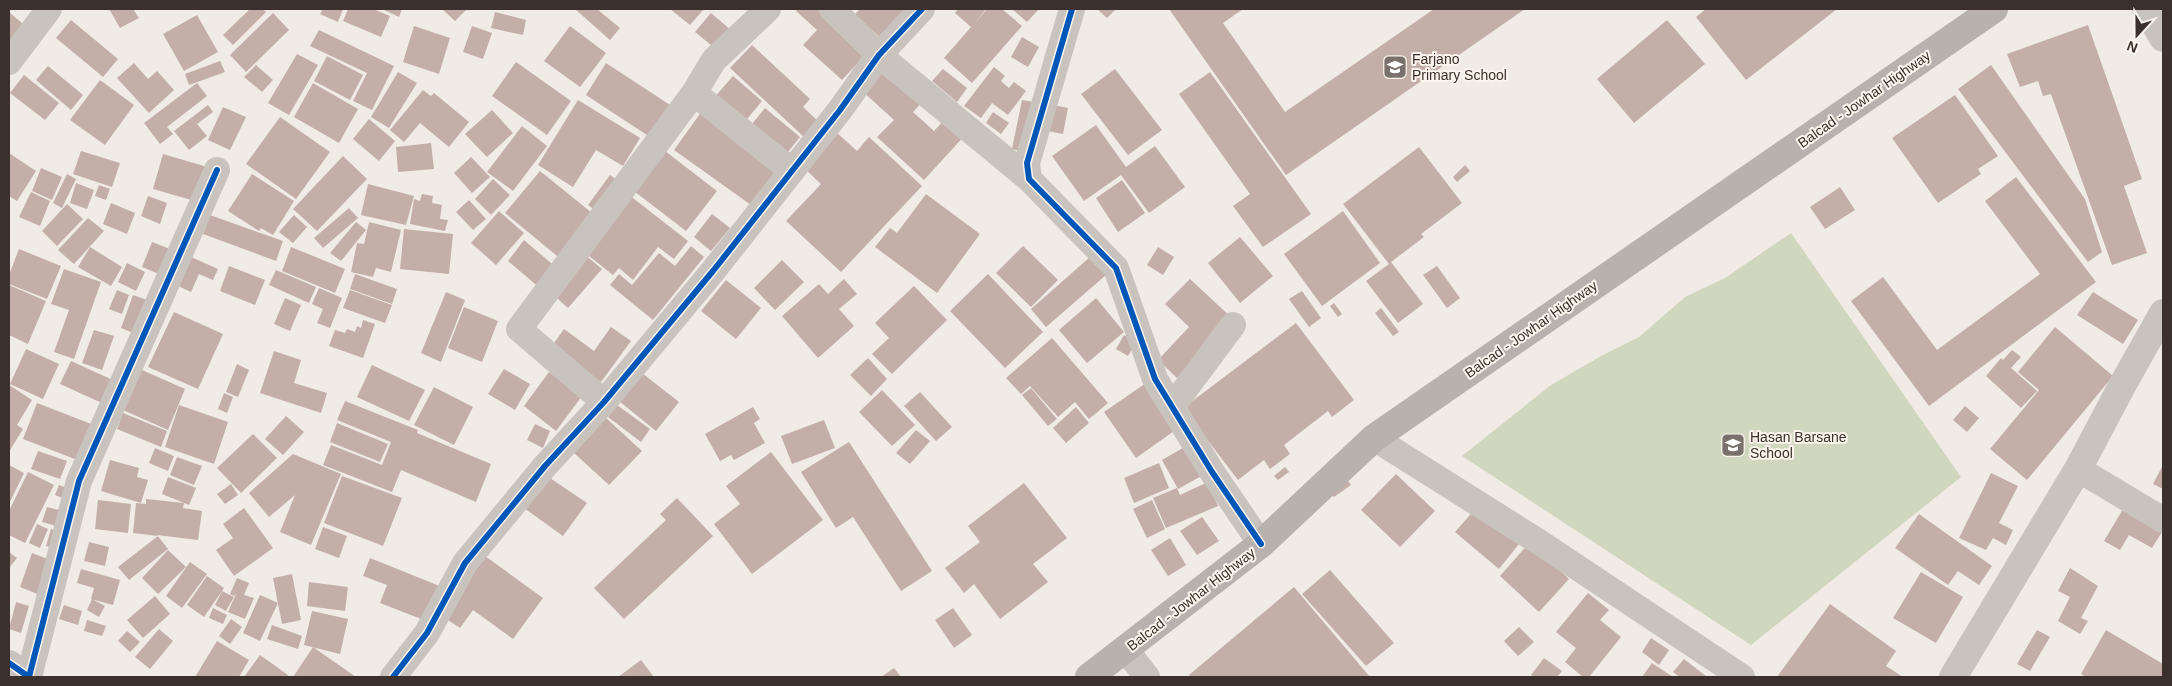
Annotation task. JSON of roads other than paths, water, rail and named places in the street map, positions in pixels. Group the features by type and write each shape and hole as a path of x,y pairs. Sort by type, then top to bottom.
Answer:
{"main road":[{"name":"Balcad - Jowhar Highway","path":"1089,677 1261,544 1374,438 1994,9"}],"street":[{"path":"9,62 49,9"},
{"path":"604,402 519,329 694,93 714,60 768,9"},
{"path":"832,9 879,55 1029,179 1116,268 1155,379 1212,472 1261,544"},
{"path":"393,677 427,633 465,563 545,466 604,402 714,271 840,110 879,55 922,9"},
{"path":"1029,179 1027,163 1072,9"},
{"path":"2146,9 2163,38"},
{"path":"694,93 792,171"},
{"path":"9,663 29,677 79,480 217,170"},
{"path":"1953,677 2078,469 2122,384 2163,313"},
{"path":"1172,407 1233,325"},
{"path":"1374,438 1539,542 1742,677"},
{"path":"2078,469 2163,520"},
{"path":"1126,650 1147,677"}],"place":[{"name":"Farjano Primary School","path":"1395,67"},
{"name":"Hasan Barsane School","path":"1733,445"}]}
